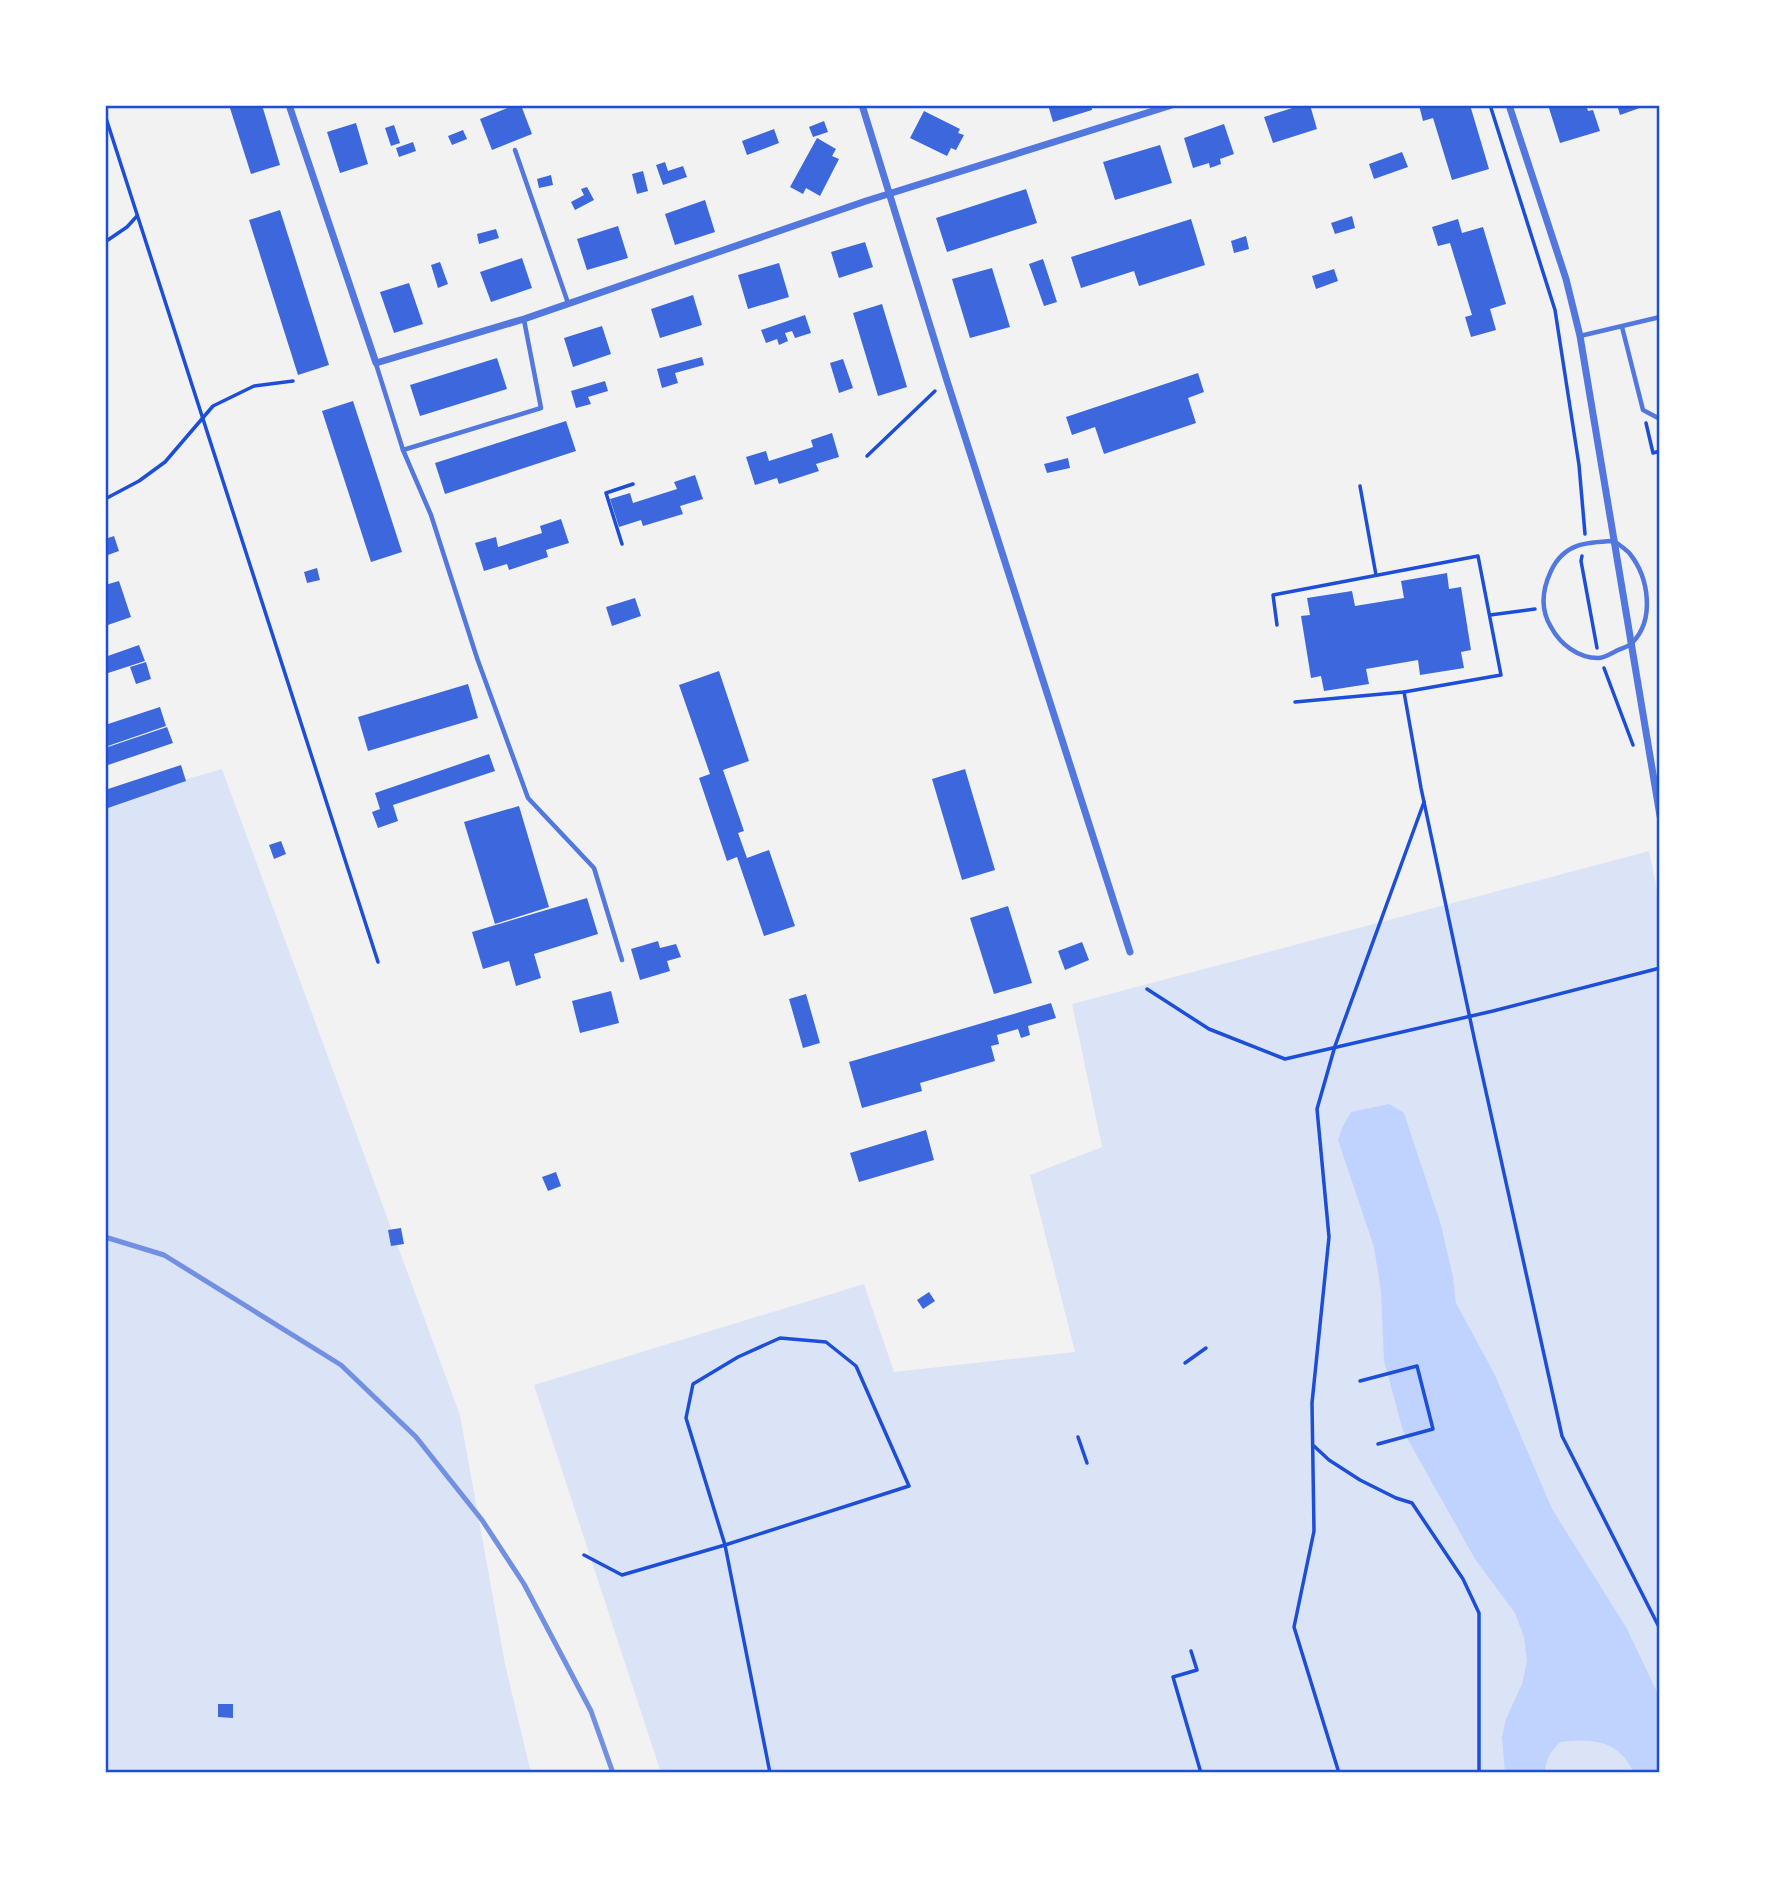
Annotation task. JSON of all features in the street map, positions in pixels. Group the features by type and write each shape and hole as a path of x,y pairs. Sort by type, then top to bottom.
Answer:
{"street":[{"path":"289,105 376,363 524,319 890,195 1172,105"},
{"path":"862,105 948,384 1130,952"},
{"path":"1509,105 1566,279 1580,336 1660,816"}],"lane":[{"path":"515,150 569,304"},
{"path":"1580,336 1660,317"},
{"path":"404,450 541,408 524,319"},
{"path":"1622,327 1643,410 1660,419"},
{"path":"376,363 404,450 431,515 477,658 528,798 594,868 622,960"},
{"path":"1614,541 1630,554 1642,576 1647,599 1643,626 1631,645 1600,658 1582,655 1565,645 1551,628 1544,608 1545,583 1554,565 1568,551 1584,542 1614,541"}],"path":[{"path":"1490,105 1555,310 1578,456 1586,531 1581,561 1600,658 1633,745"},
{"path":"105,116 378,962"},
{"path":"105,242 127,227 137,216"},
{"path":"105,499 139,481 165,462 213,406 254,386 293,381"},
{"path":"867,456 935,391"},
{"path":"1643,410 1653,453 1660,451"},
{"path":"622,544 606,493 633,484"},
{"path":"1360,486 1376,575"},
{"path":"1277,625 1273,595 1478,556 1501,676 1404,692 1294,702"},
{"path":"1490,615 1544,608"},
{"path":"1404,692 1469,1016 1562,1436 1660,1629"},
{"path":"1339,1773 1294,1627 1314,1531 1312,1403 1329,1237 1317,1110 1335,1046 1424,802"},
{"path":"1147,989 1209,1029 1285,1059 1660,968"},
{"path":"584,1555 622,1575 725,1545 909,1486 856,1366 826,1342 780,1338 738,1357 693,1384 686,1418 725,1545 770,1773"},
{"path":"1185,1363 1206,1348"},
{"path":"1360,1381 1417,1366 1433,1429 1378,1444"},
{"path":"1077,1437 1087,1463"},
{"path":"1312,1444 1329,1460 1360,1480 1412,1503 1463,1579 1479,1614 1479,1773"},
{"path":"1191,1651 1197,1670 1173,1677 1201,1773"}],"shaded area":[{"path":"222,769 460,1415 505,1664 531,1773 105,1773 105,803"},
{"path":"1649,851 1660,904 1660,1773 661,1773 534,1385 864,1284 894,1372 1075,1352 1030,1175 1102,1147 1072,1004"}],"water":[{"path":"1389,1104 1404,1113 1441,1225 1456,1303 1495,1375 1552,1509 1626,1627 1660,1698 1660,1773 1634,1773 1628,1762 1612,1747 1583,1741 1560,1742 1549,1756 1545,1773 1505,1773 1502,1737 1506,1719 1522,1684 1527,1661 1524,1637 1515,1613 1475,1559 1403,1431 1384,1361 1381,1292 1374,1247 1338,1140 1351,1112"}],"building":[{"path":"229,105 262,105 280,165 251,174"},
{"path":"521,105 532,134 492,150 480,119"},
{"path":"1048,105 1091,105 1092,110 1053,122"},
{"path":"1310,105 1317,129 1273,143 1264,117"},
{"path":"1419,105 1470,105 1489,169 1452,180 1433,118 1423,121"},
{"path":"1548,105 1586,105 1588,111 1593,110 1600,131 1560,143"},
{"path":"1617,105 1648,105 1620,115"},
{"path":"924,111 960,129 958,133 964,135 956,150 951,148 947,156 910,138"},
{"path":"824,121 828,132 813,137 809,127"},
{"path":"356,123 368,164 340,173 327,132"},
{"path":"1224,124 1234,154 1220,159 1221,164 1210,168 1209,163 1193,168 1184,138"},
{"path":"394,125 400,143 391,146 385,128"},
{"path":"774,129 779,143 747,155 742,141"},
{"path":"463,130 467,139 452,145 448,136"},
{"path":"817,138 836,149 832,156 839,159 820,196 806,188 803,194 790,187"},
{"path":"413,142 416,151 399,157 396,148"},
{"path":"1160,145 1172,183 1115,200 1103,162"},
{"path":"1402,152 1408,167 1374,179 1369,164"},
{"path":"665,162 668,171 683,166 687,177 663,185 656,165"},
{"path":"643,171 648,191 637,194 632,174"},
{"path":"551,175 553,185 539,188 537,179"},
{"path":"587,187 594,200 575,210 571,202 584,195 581,189"},
{"path":"1026,189 1037,223 947,252 936,218"},
{"path":"705,200 715,232 675,245 665,214"},
{"path":"280,210 329,365 298,375 249,220"},
{"path":"1352,216 1355,228 1335,234 1331,223"},
{"path":"1191,219 1205,265 1139,286 1134,271 1081,288 1071,257"},
{"path":"1458,219 1462,233 1483,227 1506,304 1490,309 1496,330 1471,337 1465,317 1472,315 1450,243 1438,246 1432,227"},
{"path":"618,226 628,258 587,270 577,239"},
{"path":"496,229 499,238 479,244 477,234"},
{"path":"1246,236 1249,249 1234,253 1231,241"},
{"path":"865,242 873,267 839,278 831,252"},
{"path":"522,258 532,288 491,302 480,272"},
{"path":"1043,259 1057,302 1044,306 1029,264"},
{"path":"440,262 448,284 438,288 431,265"},
{"path":"779,263 789,297 748,309 738,275"},
{"path":"992,268 1010,327 970,338 952,279"},
{"path":"1334,269 1338,281 1316,289 1312,276"},
{"path":"409,283 423,324 394,333 380,292"},
{"path":"693,295 702,325 660,338 651,309"},
{"path":"882,304 907,387 878,396 853,313"},
{"path":"805,315 811,333 795,338 792,331 785,333 788,341 779,345 777,339 766,343 761,330"},
{"path":"602,326 611,354 573,367 564,338"},
{"path":"702,357 704,365 675,373 678,383 662,388 657,369"},
{"path":"497,358 507,389 420,416 410,385"},
{"path":"843,359 853,388 839,393 830,363"},
{"path":"1198,373 1204,392 1188,398 1196,423 1104,454 1095,427 1072,435 1066,417"},
{"path":"605,381 608,391 588,397 591,404 576,408 571,391"},
{"path":"353,401 402,552 371,562 322,411"},
{"path":"566,421 576,451 445,494 435,463"},
{"path":"832,433 839,457 816,464 819,471 779,484 777,478 755,485 746,457 766,451 769,461 813,447 811,440"},
{"path":"1068,458 1070,468 1047,473 1044,464"},
{"path":"695,475 703,499 680,506 683,514 643,526 641,520 619,527 610,499 630,493 633,503 677,489 674,482"},
{"path":"561,519 569,543 546,550 548,557 509,570 507,564 484,571 475,543 496,537 498,547 542,533 540,526"},
{"path":"114,536 119,551 105,556 105,539"},
{"path":"317,568 320,580 307,583 304,572"},
{"path":"1447,573 1449,589 1461,587 1471,650 1461,652 1464,668 1420,675 1418,660 1366,669 1369,684 1324,691 1321,676 1311,678 1301,616 1310,615 1307,598 1352,591 1355,606 1404,598 1401,581"},
{"path":"119,581 131,617 105,626 105,585"},
{"path":"635,598 641,616 612,626 606,607"},
{"path":"139,645 145,661 105,674 105,657"},
{"path":"146,662 151,679 136,684 130,667"},
{"path":"719,671 749,761 723,770 744,831 738,833 747,858 769,850 795,926 764,936 737,857 727,861 699,778 710,774 679,685"},
{"path":"468,684 478,718 368,751 358,717"},
{"path":"160,707 166,726 105,747 105,725"},
{"path":"167,727 173,743 105,766 105,748"},
{"path":"489,754 495,771 393,805 398,821 378,828 372,812 380,809 375,793"},
{"path":"181,765 186,781 105,809 105,790"},
{"path":"965,769 995,870 962,880 932,779"},
{"path":"519,806 549,907 495,924 464,822"},
{"path":"281,841 286,854 274,859 269,845"},
{"path":"587,898 598,934 534,954 541,978 516,986 509,961 483,969 472,932"},
{"path":"1008,906 1032,983 994,994 970,918"},
{"path":"658,941 660,948 676,944 681,957 667,961 670,971 640,980 631,949"},
{"path":"1082,942 1089,960 1065,970 1058,951"},
{"path":"611,991 619,1023 580,1033 572,1001"},
{"path":"806,994 820,1043 803,1048 789,999"},
{"path":"1051,1003 1056,1018 1028,1026 1030,1035 1021,1038 1018,1029 997,1035 999,1044 991,1046 995,1061 920,1083 922,1091 862,1108 849,1062"},
{"path":"926,1130 934,1160 859,1182 850,1153"},
{"path":"556,1172 561,1186 548,1191 542,1177"},
{"path":"401,1228 404,1244 391,1246 388,1230"},
{"path":"929,1292 935,1301 923,1309 917,1300"},
{"path":"218,1704 233,1704 233,1718 218,1717"}],"railway":[{"path":"105,1237 164,1255 341,1365 416,1437 482,1520 524,1584 591,1711 613,1773"}]}
